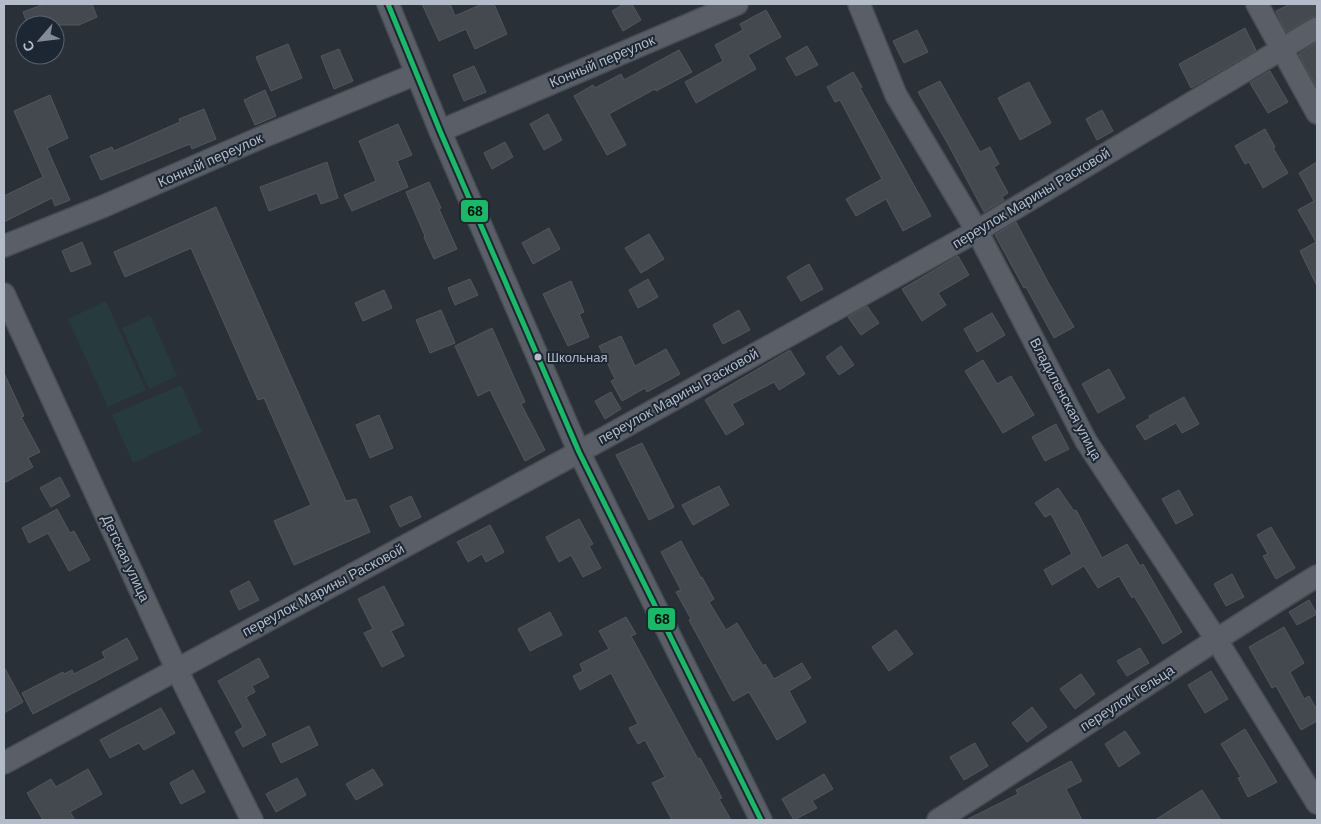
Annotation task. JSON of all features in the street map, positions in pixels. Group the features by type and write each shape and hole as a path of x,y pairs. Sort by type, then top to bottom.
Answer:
{"street":[{"path":"388,4 440,131 578,452 760,820"},
{"name":"Конный переулок","path":"440,131 737,4"},
{"name":"Владиленская улица","path":"859,4 896,95 978,231 1086,441 1216,639 1317,803"},
{"path":"1257,4 1317,113"},
{"name":"переулок Марины Расковой","path":"4,762 578,452 978,231 1317,28"},
{"name":"Конный переулок","path":"4,246 104,206 260,138 416,74"},
{"name":"Детская улица","path":"4,294 177,670 252,820"},
{"name":"переулок Гельца","path":"938,820 1216,639 1317,576"}],"green space":[{"path":"106,301 146,390 108,407 68,319"},
{"path":"150,315 177,376 149,389 122,328"},
{"path":"181,385 202,432 133,463 112,415"}],"building":[{"path":"44,4 92,4 97,17 79,25 65,25 65,15 24,15 23,12"},
{"path":"422,4 450,4 455,16 482,4 494,4 507,34 475,49 466,29 439,41"},
{"path":"624,4 632,4 641,20 623,31 612,11"},
{"path":"1290,4 1317,4 1317,16 1311,17 1286,32 1276,11"},
{"path":"766,10 781,37 748,55 756,69 696,103 685,82 723,61 715,45 743,30 740,24"},
{"path":"1245,28 1256,50 1191,88 1179,64"},
{"path":"917,30 928,52 904,63 893,41"},
{"path":"1317,42 1317,88 1299,54"},
{"path":"288,44 302,78 271,91 256,57"},
{"path":"807,46 818,65 796,76 786,58"},
{"path":"339,49 353,81 334,89 321,56"},
{"path":"679,50 692,72 656,91 655,89 609,114 626,145 607,155 574,96 593,85 595,88 621,74 624,80"},
{"path":"474,66 486,92 464,101 453,75"},
{"path":"1270,71 1288,102 1268,113 1250,83"},
{"path":"853,72 931,216 903,231 886,199 856,216 846,199 882,179 840,100 835,102 827,87"},
{"path":"940,81 980,152 990,147 999,164 994,167 1008,193 1002,197 1004,200 984,212 918,92"},
{"path":"1029,82 1051,123 1020,140 998,98"},
{"path":"265,90 276,116 255,125 244,100"},
{"path":"50,95 68,138 47,148 70,200 55,206 52,198 4,222 4,196 43,177 14,111"},
{"path":"204,109 216,139 192,149 190,144 101,180 90,156 112,147 114,151 180,122 179,119"},
{"path":"1102,110 1113,131 1097,140 1086,119"},
{"path":"548,114 562,140 544,150 530,124"},
{"path":"398,124 412,155 397,161 408,187 352,211 344,195 376,181 359,141"},
{"path":"1265,129 1275,147 1273,148 1288,173 1263,188 1249,162 1245,164 1235,146"},
{"path":"505,142 513,157 492,169 484,153"},
{"path":"327,162 338,198 321,204 317,193 269,211 260,187"},
{"path":"1317,162 1317,286 1300,251 1316,242 1298,210 1314,201 1299,173"},
{"path":"429,182 457,249 434,259 406,192"},
{"path":"216,207 346,501 356,499 370,532 294,565 274,521 311,505 264,398 258,400 191,248 125,277 114,252"},
{"path":"1016,222 1074,327 1054,338 995,235"},
{"path":"549,228 560,249 533,264 522,243"},
{"path":"649,234 664,259 641,273 625,248"},
{"path":"82,242 91,264 71,272 62,251"},
{"path":"958,256 969,275 938,293 946,305 922,321 902,289"},
{"path":"809,264 823,289 801,301 787,277"},
{"path":"470,279 478,295 455,305 448,288"},
{"path":"648,279 658,297 638,308 629,290"},
{"path":"571,281 584,312 579,314 589,337 568,346 543,294"},
{"path":"384,290 392,308 363,321 355,303"},
{"path":"867,306 879,323 861,335 848,317"},
{"path":"441,310 455,343 430,353 416,320"},
{"path":"739,310 750,330 723,344 713,325"},
{"path":"992,313 1005,335 977,352 964,329"},
{"path":"492,328 525,402 521,404 545,450 525,461 490,390 478,396 455,346"},
{"path":"621,336 635,366 666,349 680,374 647,392 645,388 622,401 611,381 615,379 599,346"},
{"path":"841,346 854,365 839,375 826,357"},
{"path":"790,350 805,374 779,390 774,382 732,404 744,424 726,435 705,400"},
{"path":"983,360 997,384 1011,376 1034,415 1003,433 965,371"},
{"path":"1109,369 1125,398 1098,413 1082,384"},
{"path":"4,373 24,416 21,417 40,452 28,458 33,467 4,483"},
{"path":"611,392 621,409 605,419 595,401"},
{"path":"1184,397 1199,424 1182,433 1176,423 1145,440 1136,426 1150,418 1149,416"},
{"path":"379,415 393,448 370,458 356,425"},
{"path":"1056,424 1069,449 1045,461 1032,437"},
{"path":"642,443 674,507 649,520 616,455"},
{"path":"60,477 70,496 51,507 40,488"},
{"path":"719,486 729,505 693,525 682,505"},
{"path":"1058,488 1074,511 1076,510 1102,558 1127,544 1140,566 1143,564 1182,632 1163,644 1134,596 1132,598 1119,576 1098,588 1084,566 1052,585 1044,570 1072,554 1051,514 1045,517 1035,503"},
{"path":"1179,490 1193,515 1176,524 1162,499"},
{"path":"411,496 421,517 400,527 390,506"},
{"path":"57,509 70,533 74,531 90,560 69,571 48,533 29,543 22,528"},
{"path":"579,519 593,544 589,546 601,568 583,577 571,555 559,562 546,537"},
{"path":"490,525 504,552 486,562 482,554 468,562 457,542"},
{"path":"1271,527 1295,568 1276,579 1263,556 1268,554 1257,535"},
{"path":"681,541 714,599 709,602 726,630 737,623 763,666 765,664 774,679 802,663 811,678 789,691 806,722 777,740 749,692 733,701 689,620 691,619 676,592 681,590 661,552"},
{"path":"1232,574 1244,597 1226,606 1214,584"},
{"path":"249,581 259,600 239,610 230,591"},
{"path":"384,586 404,625 391,631 404,656 382,667 364,633 373,629 358,599"},
{"path":"1309,600 1317,614 1297,625 1289,612"},
{"path":"550,612 562,635 530,651 518,629"},
{"path":"626,617 636,634 631,636 698,759 700,758 722,798 719,799 731,820 672,820 652,783 665,777 645,740 638,744 629,728 638,724 611,673 580,690 573,676 583,671 580,664 609,649 599,631"},
{"path":"1284,627 1304,663 1290,672 1304,699 1309,696 1317,710 1317,721 1301,730 1276,686 1272,688 1249,647"},
{"path":"896,630 913,654 889,671 872,647"},
{"path":"127,638 138,659 33,714 22,693 63,672 64,674 72,670 74,674 105,658 102,652"},
{"path":"1140,648 1149,663 1127,676 1117,661"},
{"path":"259,658 269,677 252,686 255,692 246,697 266,735 243,747 235,732 243,727 218,681"},
{"path":"4,667 23,702 4,713"},
{"path":"1211,671 1228,699 1205,713 1188,685"},
{"path":"1081,674 1095,694 1075,709 1060,689"},
{"path":"1032,707 1047,727 1027,742 1012,723"},
{"path":"161,708 175,733 144,750 139,743 110,758 100,740"},
{"path":"309,726 318,745 281,763 272,744"},
{"path":"1245,729 1277,782 1248,797 1238,778 1241,777 1221,744"},
{"path":"1125,731 1140,753 1119,767 1105,744"},
{"path":"975,743 988,766 964,780 950,757"},
{"path":"1071,761 1082,781 1066,789 1082,820 966,820 1018,794 1016,790"},
{"path":"88,769 102,794 70,812 75,820 43,820 27,793 51,779 56,787"},
{"path":"373,769 383,785 356,800 346,784"},
{"path":"193,770 205,792 181,804 170,783"},
{"path":"824,774 833,789 812,801 817,808 794,820 782,799"},
{"path":"297,778 306,795 276,812 266,794"},
{"path":"1202,790 1221,820 1155,820"}],"transit line":[{"name":"68","path":"388,4 440,131 579,452 761,820"}],"place":[{"name":"Школьная","path":"538,357"}]}
